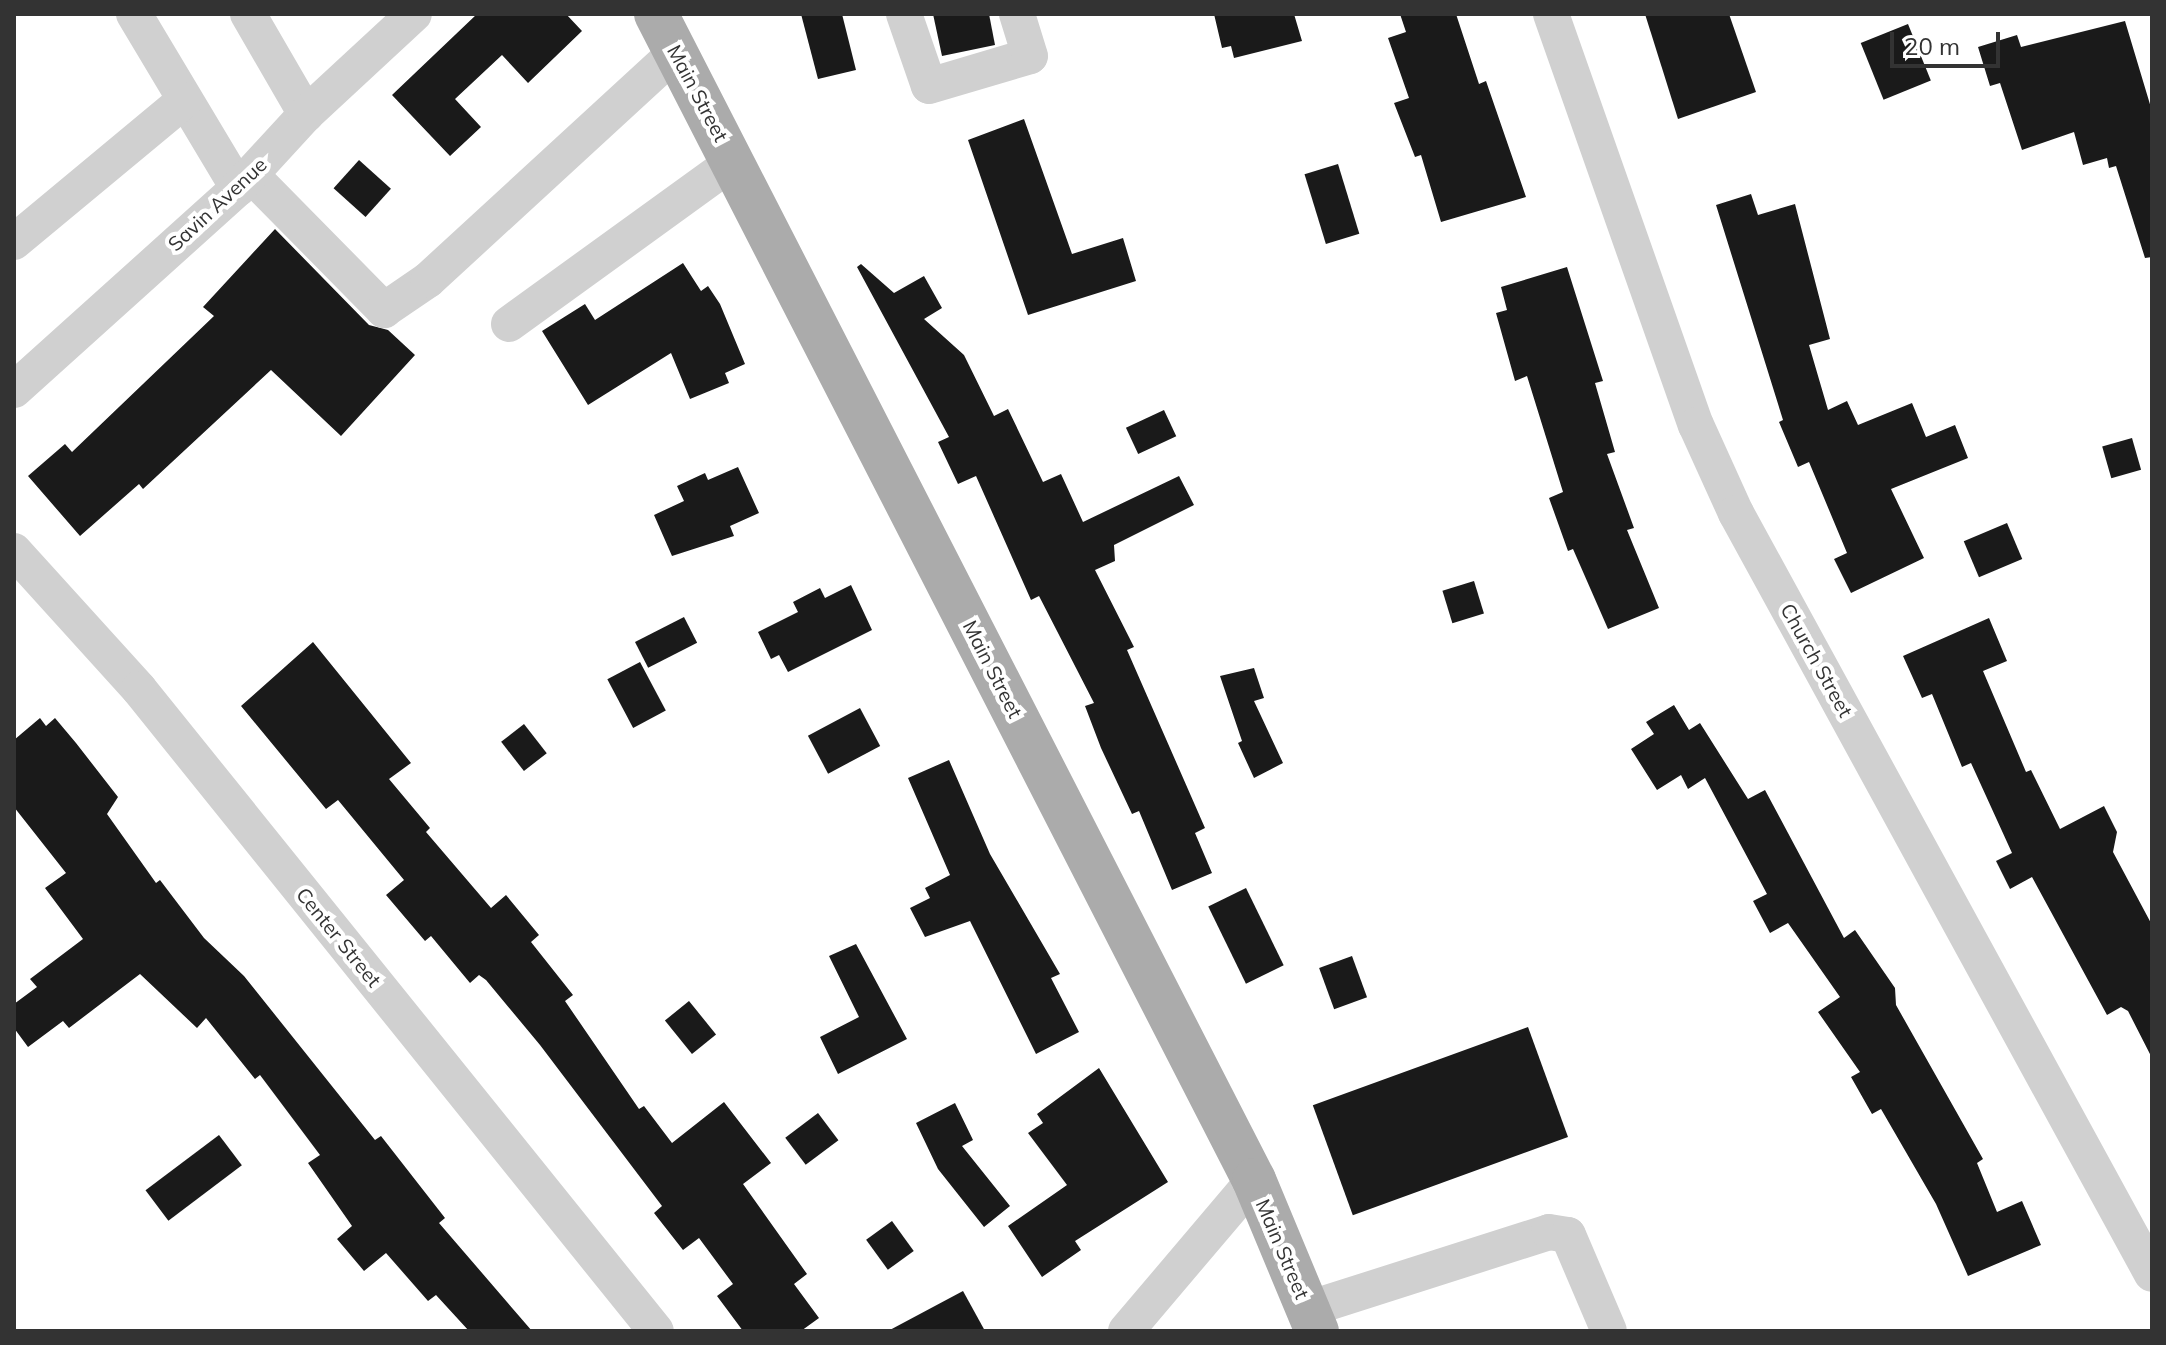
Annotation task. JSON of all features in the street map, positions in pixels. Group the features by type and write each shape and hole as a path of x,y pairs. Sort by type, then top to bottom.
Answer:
{"main road":[{"name":"Main Street","path":"656,14 1254,1180 1312,1320"}],"street":[{"path":"134,14 185,100 244,181 384,310 428,280 676,52"},
{"path":"248,14 306,114"},
{"name":"Savin Avenue","path":"14,390 244,181 306,114 414,14"},
{"path":"904,14 929,86 1030,56 1017,14"},
{"name":"Church Street","path":"1551,14 1696,425 1736,513 2152,1274"},
{"path":"14,242 185,100"},
{"path":"509,324 734,161"},
{"name":"Center Street","path":"14,551 139,689 656,1331"},
{"path":"1126,1331 1254,1180"},
{"path":"1312,1320 1549,1232 1568,1235 1609,1331"}],"building":[{"path":"477,14 566,14 582,31 528,83 502,55 455,99 481,127 450,156 392,95"},
{"path":"801,14 842,14 856,70 818,79"},
{"path":"933,14 989,14 995,45 942,56"},
{"path":"1214,14 1294,14 1302,41 1234,58 1231,46 1222,48"},
{"path":"1400,14 1456,14 1479,84 1486,81 1526,197 1441,222 1421,155 1415,157 1394,103 1409,98 1388,38 1406,32"},
{"path":"1645,14 1729,14 1756,92 1678,119"},
{"path":"2125,21 2152,111 2152,257 2145,258 2116,166 2109,168 2107,158 2083,165 2074,132 2022,150 2000,83 1990,86 1978,47 2017,35 2021,47"},
{"path":"1908,24 1931,81 1884,100 1861,43"},
{"path":"1024,119 1072,254 1123,238 1136,281 1028,315 968,140"},
{"path":"359,160 391,189 366,217 334,188"},
{"path":"1338,164 1359,234 1326,244 1305,174"},
{"path":"1751,194 1758,215 1795,204 1830,339 1809,345 1828,410 1847,401 1858,425 1912,403 1926,437 1955,425 1968,458 1891,489 1924,558 1851,593 1834,559 1847,553 1809,462 1798,467 1779,422 1783,420 1716,205"},
{"path":"275,229 369,325 388,330 415,355 341,436 271,370 143,489 139,484 80,536 28,476 65,444 72,452 214,316 203,307"},
{"path":"683,263 701,291 708,286 720,304 745,364 725,373 729,383 690,399 671,353 588,405 542,331 585,304 595,320"},
{"path":"861,264 894,293 924,276 942,308 924,319 964,355 994,416 1008,409 1043,482 1061,474 1083,522 1179,476 1194,505 1114,545 1115,561 1095,570 1134,647 1127,650 1205,828 1195,833 1212,873 1172,890 1139,811 1132,814 1101,748 1085,706 1094,703 1039,596 1031,600 976,476 958,484 938,442 949,437 857,267"},
{"path":"1567,267 1603,381 1595,383 1615,452 1607,454 1634,528 1627,530 1659,608 1608,629 1573,549 1568,551 1549,498 1563,492 1527,376 1515,381 1496,313 1507,310 1501,287"},
{"path":"1164,410 1176,436 1138,454 1126,428"},
{"path":"2132,438 2141,470 2111,478 2102,447"},
{"path":"738,467 759,513 730,526 734,536 672,556 654,515 684,501 677,486 705,473 708,480"},
{"path":"2007,523 2022,559 1979,577 1964,541"},
{"path":"1474,581 1484,614 1452,623 1442,591"},
{"path":"851,585 872,630 788,672 779,655 771,659 758,632 798,612 793,602 820,588 825,598"},
{"path":"684,617 697,643 648,668 635,642"},
{"path":"1989,618 2007,661 1983,671 2026,772 2031,770 2060,829 2104,806 2117,832 2113,852 2152,925 2152,1058 2128,1011 2121,1007 2107,1015 2032,877 2010,889 1996,861 2012,853 1971,763 1962,767 1932,694 1922,698 1903,656"},
{"path":"313,642 411,763 389,779 430,828 426,832 491,908 506,895 539,935 531,942 573,995 565,1001 639,1109 644,1106 672,1143 724,1102 771,1163 743,1184 807,1274 794,1284 819,1318 801,1331 743,1331 717,1296 733,1284 699,1238 683,1250 654,1213 662,1206 540,1045 486,980 479,975 470,983 431,936 425,941 386,895 404,880 338,800 326,809 241,706"},
{"path":"640,662 666,711 633,728 607,679"},
{"path":"1254,668 1264,698 1254,701 1283,763 1254,778 1238,743 1242,741 1220,676"},
{"path":"1674,705 1689,730 1700,723 1748,799 1765,790 1844,938 1855,930 1895,988 1896,1005 1983,1159 1977,1163 1997,1212 2022,1201 2041,1245 1968,1276 1936,1204 1881,1109 1872,1114 1851,1077 1860,1072 1818,1012 1840,997 1788,923 1770,933 1753,901 1767,894 1705,778 1688,789 1681,775 1657,790 1631,749 1654,734 1646,722"},
{"path":"860,708 880,746 828,774 808,736"},
{"path":"40,718 46,726 55,718 118,797 107,814 156,883 160,880 204,938 244,976 375,1140 381,1136 445,1218 439,1223 532,1331 469,1331 436,1295 428,1301 386,1253 364,1271 337,1239 352,1226 308,1163 320,1155 260,1075 255,1079 206,1018 197,1028 140,974 69,1028 63,1021 28,1047 14,1028 14,1004 37,987 30,979 83,939 45,888 66,873 14,807 14,740"},
{"path":"524,724 547,753 524,771 501,742"},
{"path":"949,760 990,854 1060,974 1051,978 1079,1032 1036,1054 970,921 925,937 910,908 930,898 925,888 950,875 908,778"},
{"path":"1246,888 1284,965 1246,984 1208,906"},
{"path":"856,944 907,1039 838,1074 820,1037 859,1017 829,956"},
{"path":"1352,956 1367,997 1334,1009 1319,968"},
{"path":"689,1001 716,1034 692,1054 665,1021"},
{"path":"1528,1027 1568,1137 1353,1215 1313,1105"},
{"path":"1099,1068 1168,1182 1075,1241 1081,1250 1042,1277 1008,1226 1067,1185 1028,1133 1043,1123 1037,1114"},
{"path":"955,1103 973,1140 962,1146 1010,1206 984,1227 938,1169 916,1123"},
{"path":"818,1113 838,1140 806,1165 785,1138"},
{"path":"219,1135 242,1165 168,1221 146,1190"},
{"path":"892,1221 914,1251 888,1270 866,1240"},
{"path":"963,1291 985,1331 888,1331"}]}
